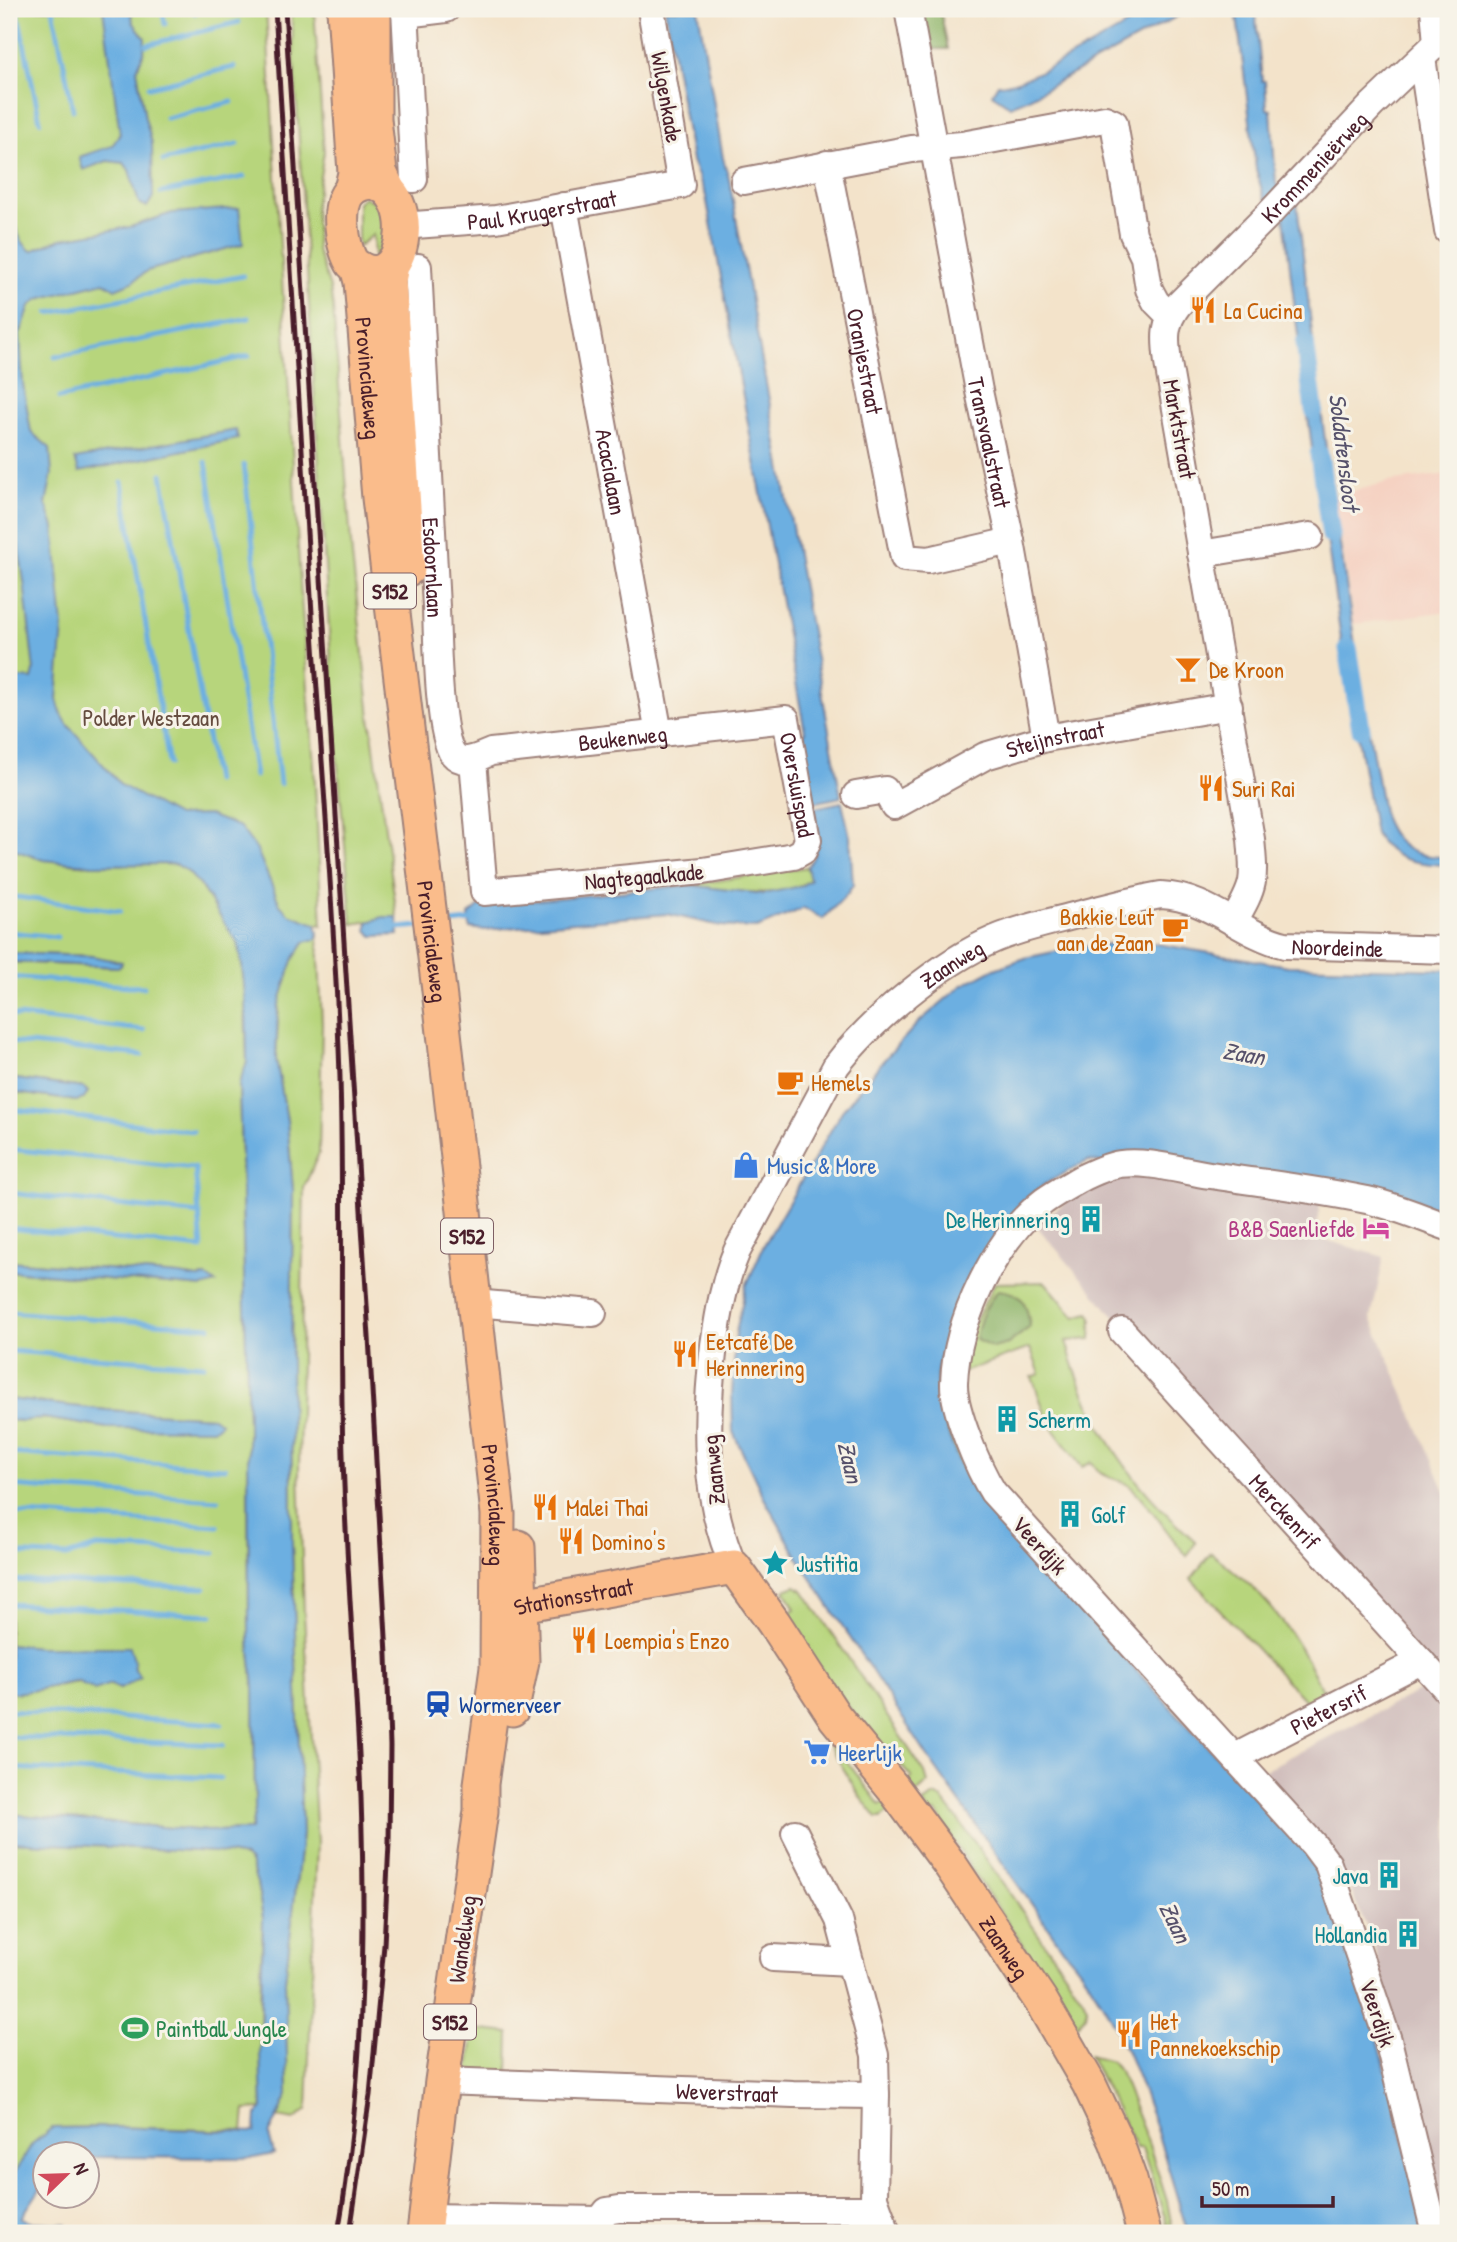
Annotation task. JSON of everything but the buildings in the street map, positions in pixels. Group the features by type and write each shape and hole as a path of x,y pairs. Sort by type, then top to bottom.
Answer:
{"main road":[{"name":"S152","path":"344,9 355,173 342,210 344,241 348,255 357,267"},
{"name":"S152","path":"395,10 392,101 380,172 400,183 397,202 401,247 396,261 405,267"},
{"path":"351,190 370,181 400,183"},
{"path":"357,267 378,272 405,267"},
{"name":"Provincialeweg","path":"357,267 361,282 385,550 439,924 460,1013 483,1303 517,1535 513,1617"},
{"name":"Provincialeweg","path":"405,267 389,280 413,646 439,924"},
{"name":"Stationsstraat","path":"513,1617 738,1574"},
{"name":"Zaanweg","path":"738,1574 774,1623 835,1717 893,1788 951,1866 1041,2001 1089,2084 1116,2141 1144,2233"},
{"name":"Wandelweg","path":"425,2225 442,2081 481,1811 502,1763 522,1661 513,1617"}],"street":[{"path":"400,183 392,101 395,10 446,9"},
{"name":"Wilgenkade","path":"651,9 681,185"},
{"name":"Transvaalstraat","path":"908,9 979,391 1011,541 1046,738"},
{"path":"1435,35 1448,231"},
{"name":"Krommenieërweg","path":"1170,316 1296,186 1435,35"},
{"path":"744,181 827,164 962,145 1105,119 1114,123 1133,234 1144,257 1149,289 1156,302 1170,316"},
{"name":"Oranjestraat","path":"827,164 904,558 928,560 1011,541"},
{"name":"Paul Krugerstraat","path":"401,226 496,219 681,185"},
{"name":"Acacialaan","path":"564,206 659,734"},
{"name":"Esdoornlaan","path":"405,267 423,368 444,735 451,751 467,760 484,892"},
{"name":"Marktstraat","path":"1170,316 1165,340 1168,363 1229,706 1255,875 1250,893 1234,921"},
{"path":"393,332 423,368"},
{"path":"1201,554 1310,536"},
{"name":"Steijnstraat","path":"856,795 885,789 894,806 985,755 1046,738 1229,706"},
{"name":"Beukenweg","path":"467,760 491,752 786,719"},
{"name":"Oversluispad","path":"786,719 808,840 803,851"},
{"name":"Nagtegaalkade","path":"484,892 703,871 794,856 803,851"},
{"name":"Zaanweg","path":"738,1574 715,1503 707,1430 710,1379 726,1275 836,1066 845,1054 871,1027 915,990 967,953 1006,935 1161,895 1196,901 1234,921"},
{"name":"Noordeinde","path":"1234,921 1270,941 1284,945 1448,950"},
{"name":"Veerdijk","path":"1436,2233 1388,2040 1328,1864 1313,1844 1013,1516 987,1483 959,1412 954,1385 957,1359 976,1294 1008,1239 1028,1216 1055,1194 1091,1174 1117,1164 1129,1163 1369,1200 1448,1227"},
{"path":"483,1303 593,1313"},
{"name":"Merckenrif","path":"1122,1331 1448,1691"},
{"name":"Pietersrif","path":"1235,1758 1421,1661"},
{"path":"425,2225 600,2226 607,2211 619,2209 882,2221 874,2186 875,2055 839,1920 795,1833"},
{"path":"773,1958 850,1962"},
{"name":"Weverstraat","path":"442,2081 876,2095"}],"shaded area":[{"path":"1448,474 1448,611 1354,624 1335,496 1388,482"},
{"path":"1114,1172 1321,1198 1315,1237 1384,1257 1371,1318 1448,1498 1448,2233 1444,2233 1373,1942 1345,1877 1247,1779 1430,1685 1034,1223"}],"green space":[{"name":"Polder Westzaan","path":"9,9 266,9 322,925 315,924 316,938 318,936 322,1024 319,1153 304,1187 299,1471 317,1843 307,2110 294,2120 277,2117 288,2095 285,1981 302,1834 292,1544 293,1190 287,1120 276,1059 279,1006 245,1005 247,1062 239,1084 248,1423 249,1641 254,1688 255,1809 251,1830 208,1831 9,1814 9,1693 78,1682 106,1684 120,1689 140,1677 135,1670 134,1660 9,1644 9,1420 43,1418 107,1428 164,1428 213,1417 107,1410 9,1399 9,1271 203,1287 206,1277 9,1261 9,1092 76,1101 88,1092 84,1088 9,1078 9,962 117,967 92,956 9,953 9,848 50,860 82,864 171,863 178,865 194,878 213,905 209,892 179,863 9,841"},
{"path":"291,9 314,9 324,152 315,207 317,250 330,288 333,308 352,556 397,917 352,924 336,745"},
{"path":"916,9 940,9 948,49 924,49"},
{"path":"364,197 386,207 387,243 374,258 373,235 359,246 358,242 358,202"},
{"path":"807,867 810,880 783,891 735,891 689,885"},
{"path":"1045,1282 1075,1317 1089,1313 1092,1317 1091,1339 1066,1341 1087,1401 1133,1476 1196,1542 1187,1556 1132,1488 1101,1473 1092,1462 1082,1467 1049,1424 1032,1377 1040,1374 1030,1348 963,1372 969,1332 995,1283"},
{"path":"998,1290 1014,1294 1023,1301 1030,1327 1008,1344 993,1348 976,1340 983,1313"},
{"path":"953,1317 958,1318 944,1389 986,1502 984,1506 967,1479 951,1443 940,1406 937,1374 939,1360"},
{"path":"1211,1553 1247,1583 1277,1614 1301,1649 1322,1691 1361,1677 1362,1679 1310,1706 1191,1579"},
{"path":"795,1586 803,1590 925,1773 928,1783 916,1794 908,1782 912,1778 850,1709 782,1617 795,1609 785,1590"},
{"path":"829,1738 880,1805 884,1803 891,1810 881,1818 877,1818 859,1795 827,1741"},
{"path":"935,1796 943,1800 968,1833 1083,1999 1087,2008 1086,2016 1077,2025 936,1812 931,1813 923,1803"},
{"name":"Paintball Jungle","path":"9,1842 216,1852 245,1857 250,1862 257,1883 263,1918 260,2001 262,2109 245,2110 243,2131 53,2128 38,2140 32,2140 32,2145 9,2187"},
{"path":"473,2029 509,2033 508,2073 469,2071"},
{"path":"1089,2055 1111,2061 1120,2072 1149,2145 1167,2201 1173,2233 1170,2233 1142,2148 1136,2148"}],"water":[{"path":"103,9 131,9 133,22 145,38 144,52 137,69 152,143 153,197 147,207 139,203 129,170 124,163 107,161 83,170 79,157 112,146 120,134"},
{"path":"665,9 698,9 841,797 813,803 801,741 805,732 706,196 692,161"},
{"path":"1155,9 1181,9 1183,13 1027,99 1010,106 992,94 998,84 1029,77 1051,67"},
{"path":"1236,9 1255,9 1262,81 1265,81 1267,109 1271,110 1276,184 1297,203 1316,367 1302,369 1284,217 1264,198 1256,169"},
{"path":"9,199 18,233 31,251 61,239 130,227 172,213 239,208 243,244 147,271 132,282 115,289 104,282 39,299 30,306 20,335 23,384 31,432 50,448 52,474 46,504 54,527 63,627 57,699 61,713 68,725 121,785 177,816 209,815 240,827 257,850 280,905 289,914 316,924 318,933 317,939 305,942 294,958 278,1008 276,1059 287,1120 293,1190 292,1544 302,1834 285,1981 288,2095 269,2135 274,2154 254,2158 102,2157 102,2140 37,2140 52,2128 113,2127 255,2132 256,2116 262,2109 260,2054 263,1918 257,1883 250,1862 245,1857 216,1852 9,1842 9,1814 208,1831 251,1830 255,1809 254,1688 249,1641 248,1423 239,1084 247,1062 246,1007 238,944 200,885 187,871 175,864 93,865 43,860 9,848 9,677 32,679 34,671 9,485"},
{"path":"1304,385 1318,387 1330,478 1316,480"},
{"path":"236,430 238,439 79,472 75,459"},
{"path":"1334,503 1359,672 1346,675 1323,511"},
{"path":"1364,703 1384,818 1389,829 1401,844 1417,853 1448,857 1448,865 1407,860 1390,851 1375,834 1352,704"},
{"path":"842,802 850,837 853,885 823,919 804,908 757,928 721,926 667,914 484,930 470,928 469,915 480,906 689,885 763,894 801,886 810,880 807,867 817,846 814,808"},
{"path":"383,917 397,917 399,935 372,936 367,930 368,922"},
{"name":"Zaan","path":"1134,942 1288,966 1448,970 1448,1217 1417,1200 1345,1185 1088,1161 1036,1191 1022,1203 1000,1230 967,1285 945,1341 937,1372 940,1404 951,1442 967,1478 984,1506 1316,1862 1371,2011 1427,2233 1188,2233 1154,2122 1108,2012 928,1757 798,1558 764,1498 733,1432 732,1394 736,1332 746,1286 764,1245 842,1111 918,1023 961,986 989,971 1025,958 1077,947"},
{"path":"9,953 92,956 122,962 121,966 117,967 9,962"},
{"path":"9,1078 84,1088 88,1092 84,1099 76,1101 9,1092"},
{"path":"9,1261 206,1277 216,1283 203,1287 9,1271"},
{"path":"9,1399 107,1410 213,1417 221,1423 214,1429 107,1428 43,1418 9,1420"},
{"path":"9,1644 40,1647 130,1647 135,1670 141,1677 120,1689 110,1684 95,1690 78,1681 9,1693"},
{"path":"32,2144 32,2202 21,2218 33,2222 67,2224 67,2233 9,2233 9,2182"}],"waterway":[{"path":"17,9 40,121"},
{"path":"53,9 73,110"},
{"path":"162,9 165,24"},
{"path":"194,9 195,13"},
{"path":"146,45 239,22"},
{"path":"149,87 234,67"},
{"path":"166,118 232,102"},
{"path":"163,161 238,144"},
{"path":"161,193 244,177"},
{"path":"49,313 243,276"},
{"path":"55,357 249,318"},
{"name":"Soldatensloot","path":"1305,343 1314,410"},
{"path":"59,398 249,356"},
{"name":"Soldatensloot","path":"1319,454 1331,535"},
{"path":"206,462 255,776"},
{"path":"244,465 280,784"},
{"path":"162,474 215,781"},
{"path":"122,482 169,764"},
{"name":"Soldatensloot","path":"1348,648 1361,729"},
{"path":"9,896 120,911"},
{"path":"442,924 470,921"},
{"path":"398,928 421,926"},
{"path":"9,932 57,937"},
{"path":"9,977 144,987"},
{"path":"9,1015 144,1030"},
{"path":"9,1042 142,1055"},
{"path":"9,1109 193,1131"},
{"path":"9,1149 195,1168 202,1248 9,1228"},
{"path":"9,1193 200,1214"},
{"path":"9,1312 210,1327"},
{"path":"9,1351 204,1365"},
{"path":"9,1453 225,1468"},
{"path":"9,1486 218,1500"},
{"path":"9,1513 218,1526"},
{"path":"9,1553 67,1556 97,1547 215,1553"},
{"path":"9,1580 205,1588"},
{"path":"9,1604 212,1615"},
{"path":"9,1711 222,1724"},
{"path":"9,1737 223,1745"},
{"path":"9,1768 220,1778"}],"railway":[{"path":"275,9 337,998 341,1103 342,1430 361,1798 361,2016 353,2125 338,2233"},
{"path":"285,9 369,1337 390,1746 384,1945 370,2095 350,2233"}],"place":[{"name":"La Cucina","path":"1203,310"},
{"name":"De Kroon","path":"1188,669"},
{"name":"Suri Rai","path":"1211,788"},
{"name":"Bakkie Leut aan de Zaan","path":"1175,929"},
{"name":"Hemels","path":"790,1082"},
{"name":"Music & More","path":"746,1165"},
{"name":"De Herinnering","path":"1091,1219"},
{"name":"B&B Saenliefde","path":"1376,1228"},
{"name":"Eetcafé De Herinnering","path":"685,1354"},
{"name":"Scherm","path":"1007,1419"},
{"name":"Malei Thai","path":"545,1507"},
{"name":"Golf","path":"1070,1514"},
{"name":"Domino's","path":"571,1541"},
{"name":"Justitia","path":"775,1563"},
{"name":"Loempia's Enzo","path":"584,1640"},
{"name":"Wormerveer","path":"438,1704"},
{"name":"Heerlijk","path":"817,1752"},
{"name":"Java","path":"1389,1875"},
{"name":"Hollandia","path":"1408,1934"},
{"name":"Paintball Jungle","path":"135,2028"},
{"name":"Het Pannekoekschip","path":"1129,2034"}]}
